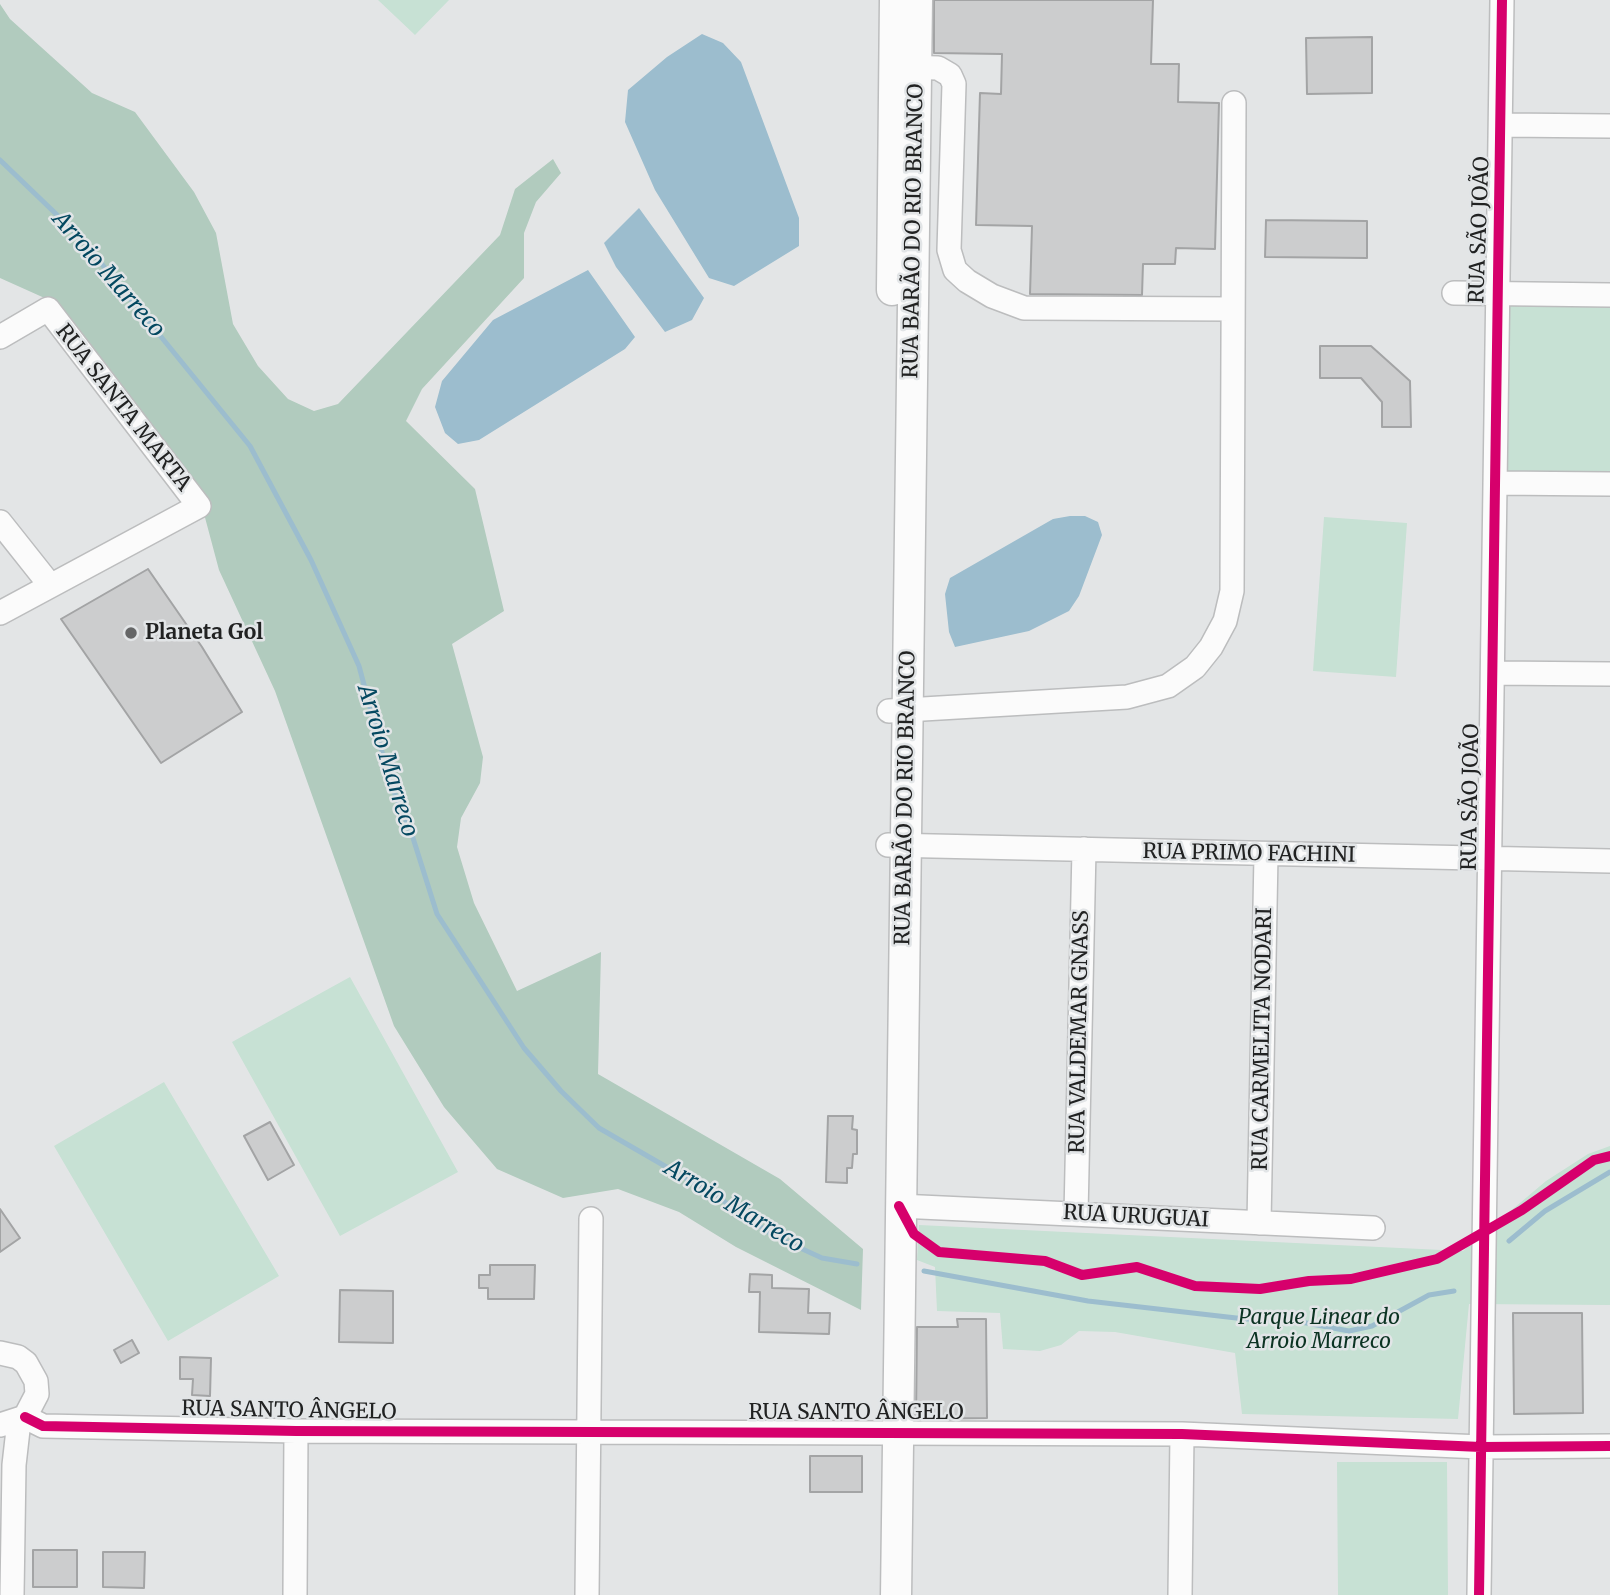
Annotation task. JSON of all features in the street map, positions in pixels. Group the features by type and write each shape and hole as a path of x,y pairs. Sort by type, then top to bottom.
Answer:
{"main road":[{"name":"RUA BARÃO DO RIO BRANCO","path":"878,1595 888,1432 903,281 905,66 895,0"},
{"name":"RUA BARÃO DO RIO BRANCO","path":"905,66 917,0"},
{"name":"RUA BARÃO DO RIO BRANCO","path":"890,1323 900,1206 896,845"},
{"name":"RUA BARÃO DO RIO BRANCO","path":"888,1432 896,1595"}],"street":[{"name":"RUA SÃO JOÃO","path":"1479,1595 1502,0"},
{"path":"905,66 946,71 954,83 949,250 955,270 967,281 992,296 1024,308 1233,309"},
{"path":"897,710 1127,697 1168,686 1195,667 1225,621 1232,591 1234,103"},
{"path":"1502,125 1610,126"},
{"path":"1454,293 1610,295"},
{"name":"RUA SANTA MARTA","path":"0,337 48,309 199,506 50,585"},
{"path":"1495,483 1610,484"},
{"path":"0,522 50,585 0,613"},
{"path":"1493,673 1610,674"},
{"name":"RUA PRIMO FACHINI","path":"896,845 1610,861"},
{"name":"RUA VALDEMAR GNASS","path":"1076,1213 1084,849"},
{"name":"RUA CARMELITA NODARI","path":"1259,1223 1266,855"},
{"name":"RUA URUGUAI","path":"900,1206 1373,1228"},
{"path":"587,1595 592,1219"},
{"path":"0,1353 18,1357 26,1363 53,1410 67,1418 102,1427"},
{"path":"14,1421 33,1406 36,1381"},
{"path":"14,1421 43,1426 102,1427"},
{"path":"12,1595 14,1421"},
{"name":"RUA SANTO ÂNGELO","path":"102,1427 296,1432 1182,1434 1481,1447 1610,1446"},
{"path":"295,1595 296,1432"},
{"path":"1180,1595 1182,1434"}],"green space":[{"path":"378,0 449,0 415,35"},
{"path":"0,4 10,19 92,93 135,112 194,192 216,233 233,324 258,366 288,399 314,411 338,404 500,235 515,189 553,159 561,173 536,202 524,233 524,278 422,389 406,421 475,489 504,611 452,644 483,757 480,783 461,818 457,847 474,903 517,991 601,952 598,1074 780,1179 863,1249 861,1310 736,1247 679,1212 618,1189 563,1198 497,1169 444,1107 394,1026 275,691 219,570 199,495 49,300 0,278"},
{"path":"1507,302 1610,304 1610,474 1504,473"},
{"path":"1324,517 1407,523 1396,677 1313,671"},
{"path":"350,977 458,1172 340,1236 232,1042"},
{"path":"164,1082 279,1276 168,1341 54,1146"},
{"name":"Parque Linear do Arroio Marreco","path":"1610,1146 1610,1305 1469,1304 1458,1419 1242,1414 1235,1353 1115,1332 1079,1331 1061,1345 1040,1351 1003,1349 1000,1313 937,1311 935,1267 917,1260 919,1225 1463,1251 1546,1181 1588,1154"},
{"path":"1337,1462 1447,1462 1448,1595 1338,1595"}],"water":[{"path":"702,34 723,43 741,62 799,218 799,246 734,286 709,278 655,190 625,122 628,90 667,57"},
{"path":"639,208 704,298 692,320 665,332 616,267 604,243"},
{"path":"588,270 635,337 625,349 479,440 458,444 445,433 435,407 442,381 493,320"},
{"path":"1085,516 1098,522 1102,535 1079,596 1069,611 1029,631 955,647 949,632 945,594 950,578 1053,519"}],"building":[{"path":"934,0 1153,0 1151,64 1179,64 1178,102 1219,103 1215,249 1176,248 1175,264 1143,264 1142,295 1030,294 1032,226 976,225 980,93 1001,94 1002,54 934,53"},
{"path":"1372,37 1372,93 1307,94 1306,38"},
{"path":"1266,220 1367,221 1367,258 1265,257"},
{"path":"1320,346 1371,346 1410,381 1411,427 1382,427 1382,402 1361,378 1320,378"},
{"path":"148,569 202,647 242,712 161,763 61,619"},
{"path":"828,1116 853,1116 852,1129 857,1130 857,1154 853,1154 852,1168 847,1168 847,1183 826,1182"},
{"path":"270,1122 294,1165 268,1180 244,1136"},
{"path":"0,1209 20,1238 0,1252"},
{"path":"490,1265 535,1265 534,1299 488,1299 488,1288 479,1288 479,1275 490,1275"},
{"path":"750,1274 772,1275 772,1288 809,1289 808,1313 830,1313 829,1334 759,1332 760,1292 749,1292"},
{"path":"340,1290 393,1291 393,1343 339,1342"},
{"path":"1513,1313 1582,1313 1583,1413 1514,1414"},
{"path":"957,1319 986,1319 987,1418 916,1419 917,1327 958,1327"},
{"path":"132,1340 139,1353 121,1363 114,1350"},
{"path":"180,1357 211,1358 210,1396 192,1395 193,1379 180,1379"},
{"path":"810,1456 862,1456 862,1492 810,1492"},
{"path":"33,1550 77,1550 77,1587 33,1587"},
{"path":"103,1552 145,1552 144,1588 103,1587"}],"waterway":[{"name":"Arroio Marreco","path":"0,160 79,236 250,446 311,560 359,666 390,782 413,838 437,914 524,1048 561,1091 599,1128 715,1195 774,1236 822,1258 857,1264"},
{"name":"Arroio Marreco","path":"1509,1241 1545,1211 1610,1172"},
{"name":"Arroio Marreco","path":"924,1271 1088,1301 1245,1319 1285,1319 1349,1331 1372,1326 1429,1295 1454,1291"}],"cycle path":[{"path":"1479,1595 1502,0"},
{"path":"899,1206 914,1234 939,1252 1045,1261 1082,1275 1137,1267 1195,1286 1260,1289 1309,1281 1351,1279 1437,1259 1522,1210 1594,1160 1610,1156"},
{"path":"25,1417 43,1426 296,1431 1182,1434 1481,1447 1610,1446"}],"place":[{"name":"Planeta Gol","path":"131,633"}]}
